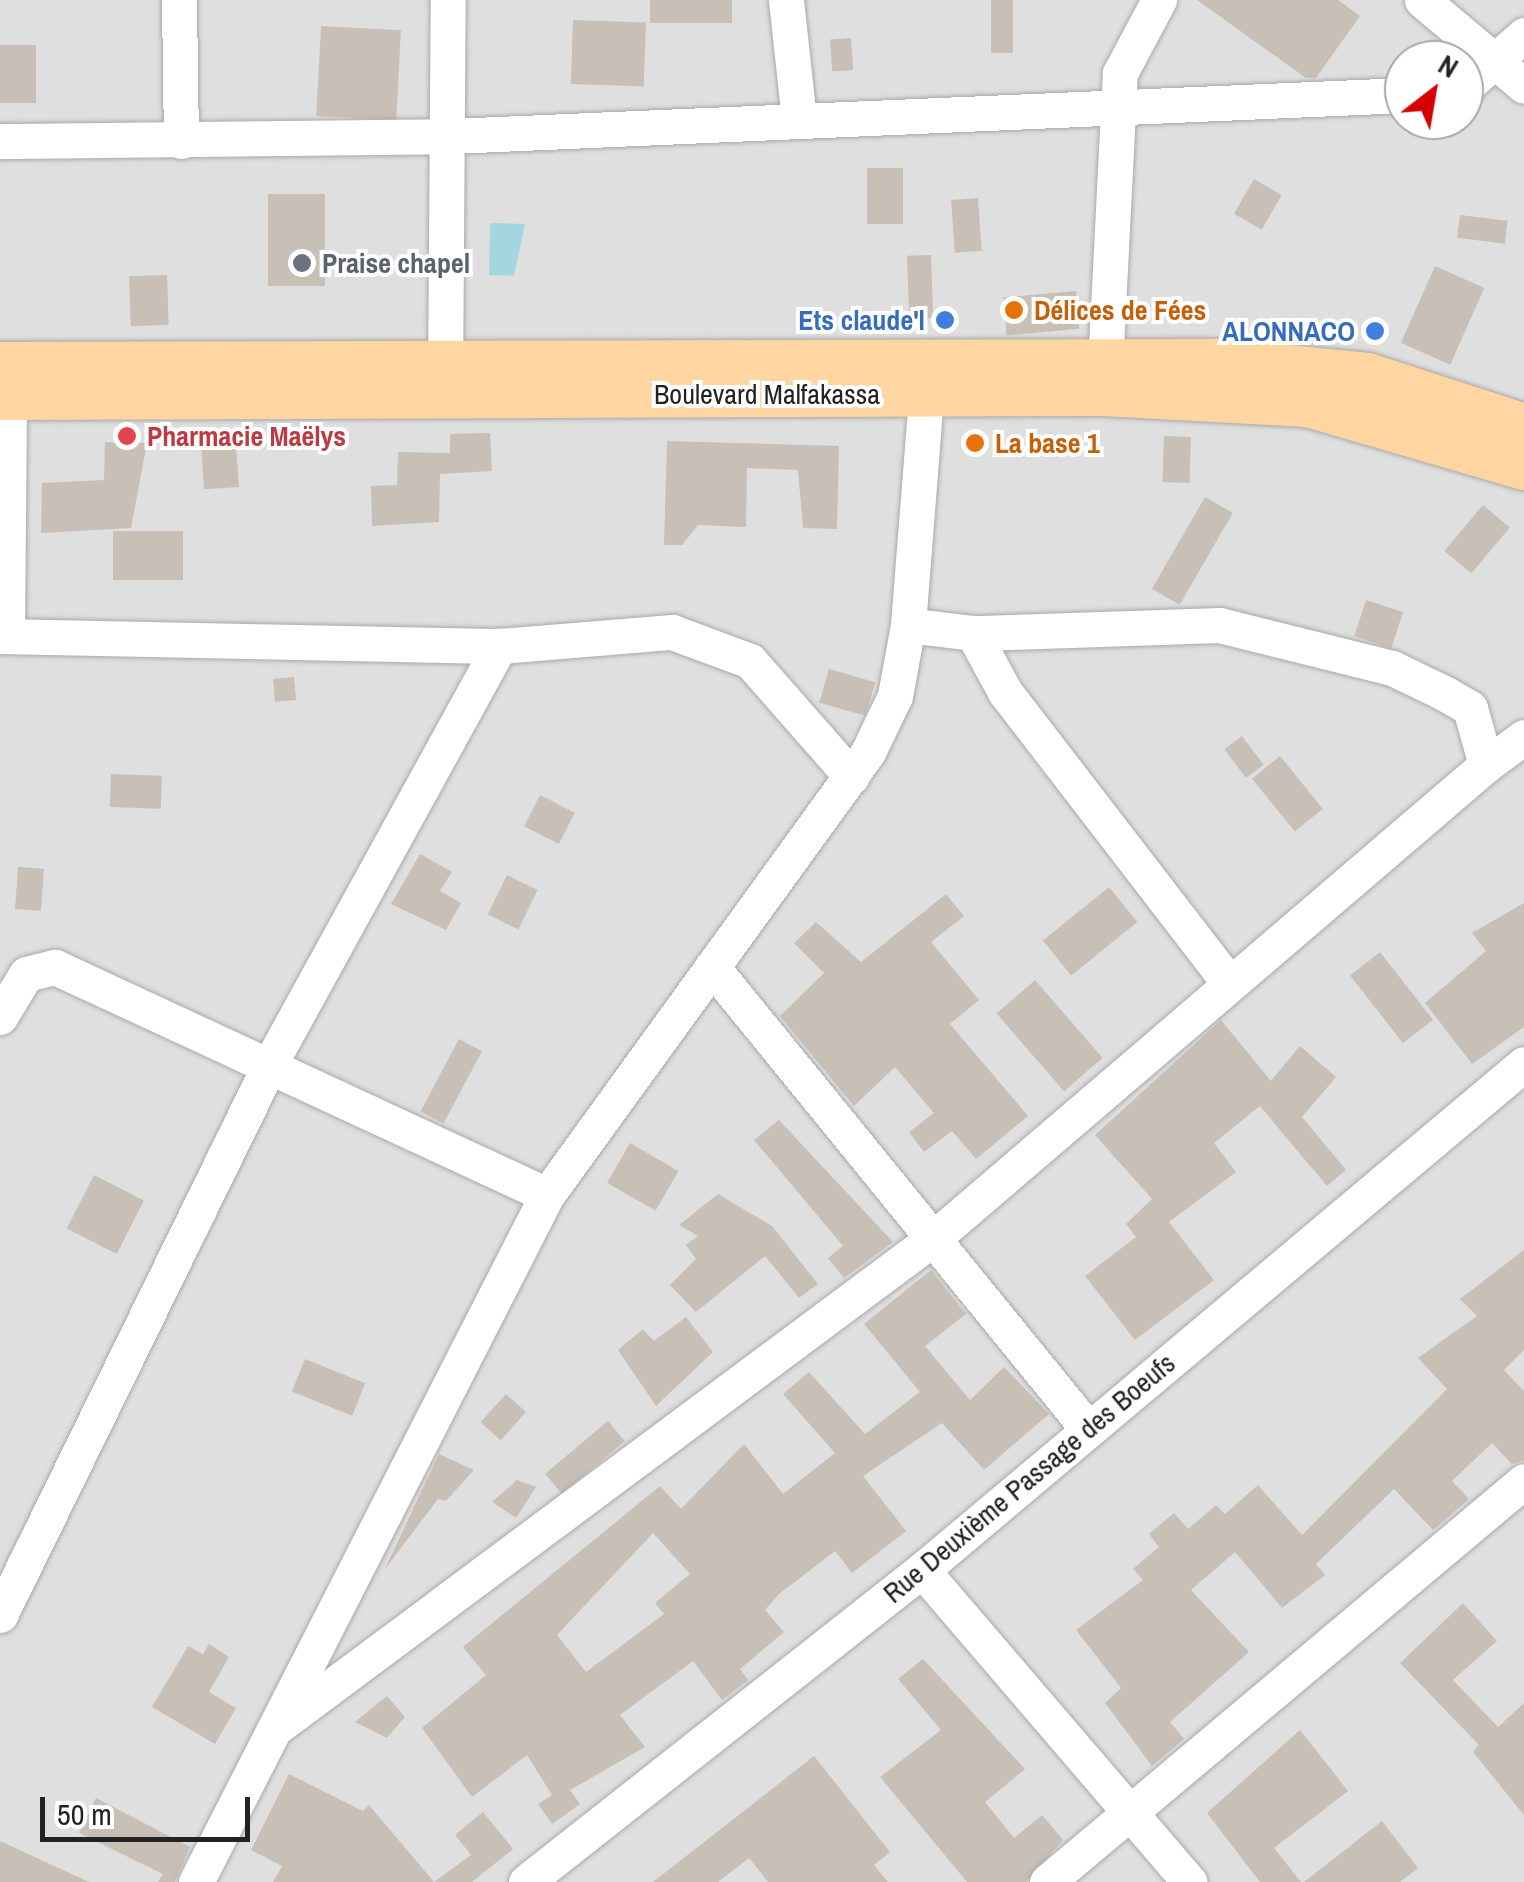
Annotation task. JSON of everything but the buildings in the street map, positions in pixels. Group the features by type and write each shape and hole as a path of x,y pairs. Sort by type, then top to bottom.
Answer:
{"main road":[{"name":"Boulevard Malfakassa","path":"3,386 446,375 1105,375 1316,366 1524,426"},
{"name":"Boulevard Malfakassa","path":"446,375 926,394 1105,375 1308,404 1524,468"}],"street":[{"path":"179,0 181,141"},
{"path":"446,375 451,136 448,0"},
{"path":"786,0 799,120"},
{"path":"1105,375 1120,73 1160,0"},
{"path":"1422,0 1511,75"},
{"path":"1511,75 1524,34"},
{"path":"1484,82 1511,75"},
{"path":"0,141 451,136 1384,96"},
{"path":"3,386 4,636 500,646 672,632 713,643 750,661 852,776"},
{"path":"196,1882 277,1728 404,1460 546,1195 852,776 895,696 908,625 926,394"},
{"path":"908,625 973,633 1220,625 1392,668 1470,708 1486,764"},
{"path":"973,633 1005,692 1228,982"},
{"path":"0,1615 272,1060 500,646"},
{"path":"277,1728 935,1237 1228,982 1486,764 1524,737"},
{"path":"0,1018 26,974 56,966 272,1060 546,1195"},
{"path":"712,967 1088,1430"},
{"name":"Rue Deuxième Passage des Boeufs","path":"526,1882 922,1570 1524,1064"},
{"path":"1047,1882 1524,1482"},
{"path":"922,1570 1189,1882"}],"shaded area":[{"path":"0,0 1524,0 1524,1882 0,1882"}],"water":[{"path":"490,223 525,224 514,276 489,275"}],"place":[{"name":"Praise chapel","path":"302,263"},
{"name":"Délices de Fées","path":"1014,310"},
{"name":"Ets claude'l","path":"945,320"},
{"name":"ALONNACO","path":"1375,331"},
{"name":"Pharmacie Maëlys","path":"127,436"},
{"name":"La base 1","path":"975,443"}]}
